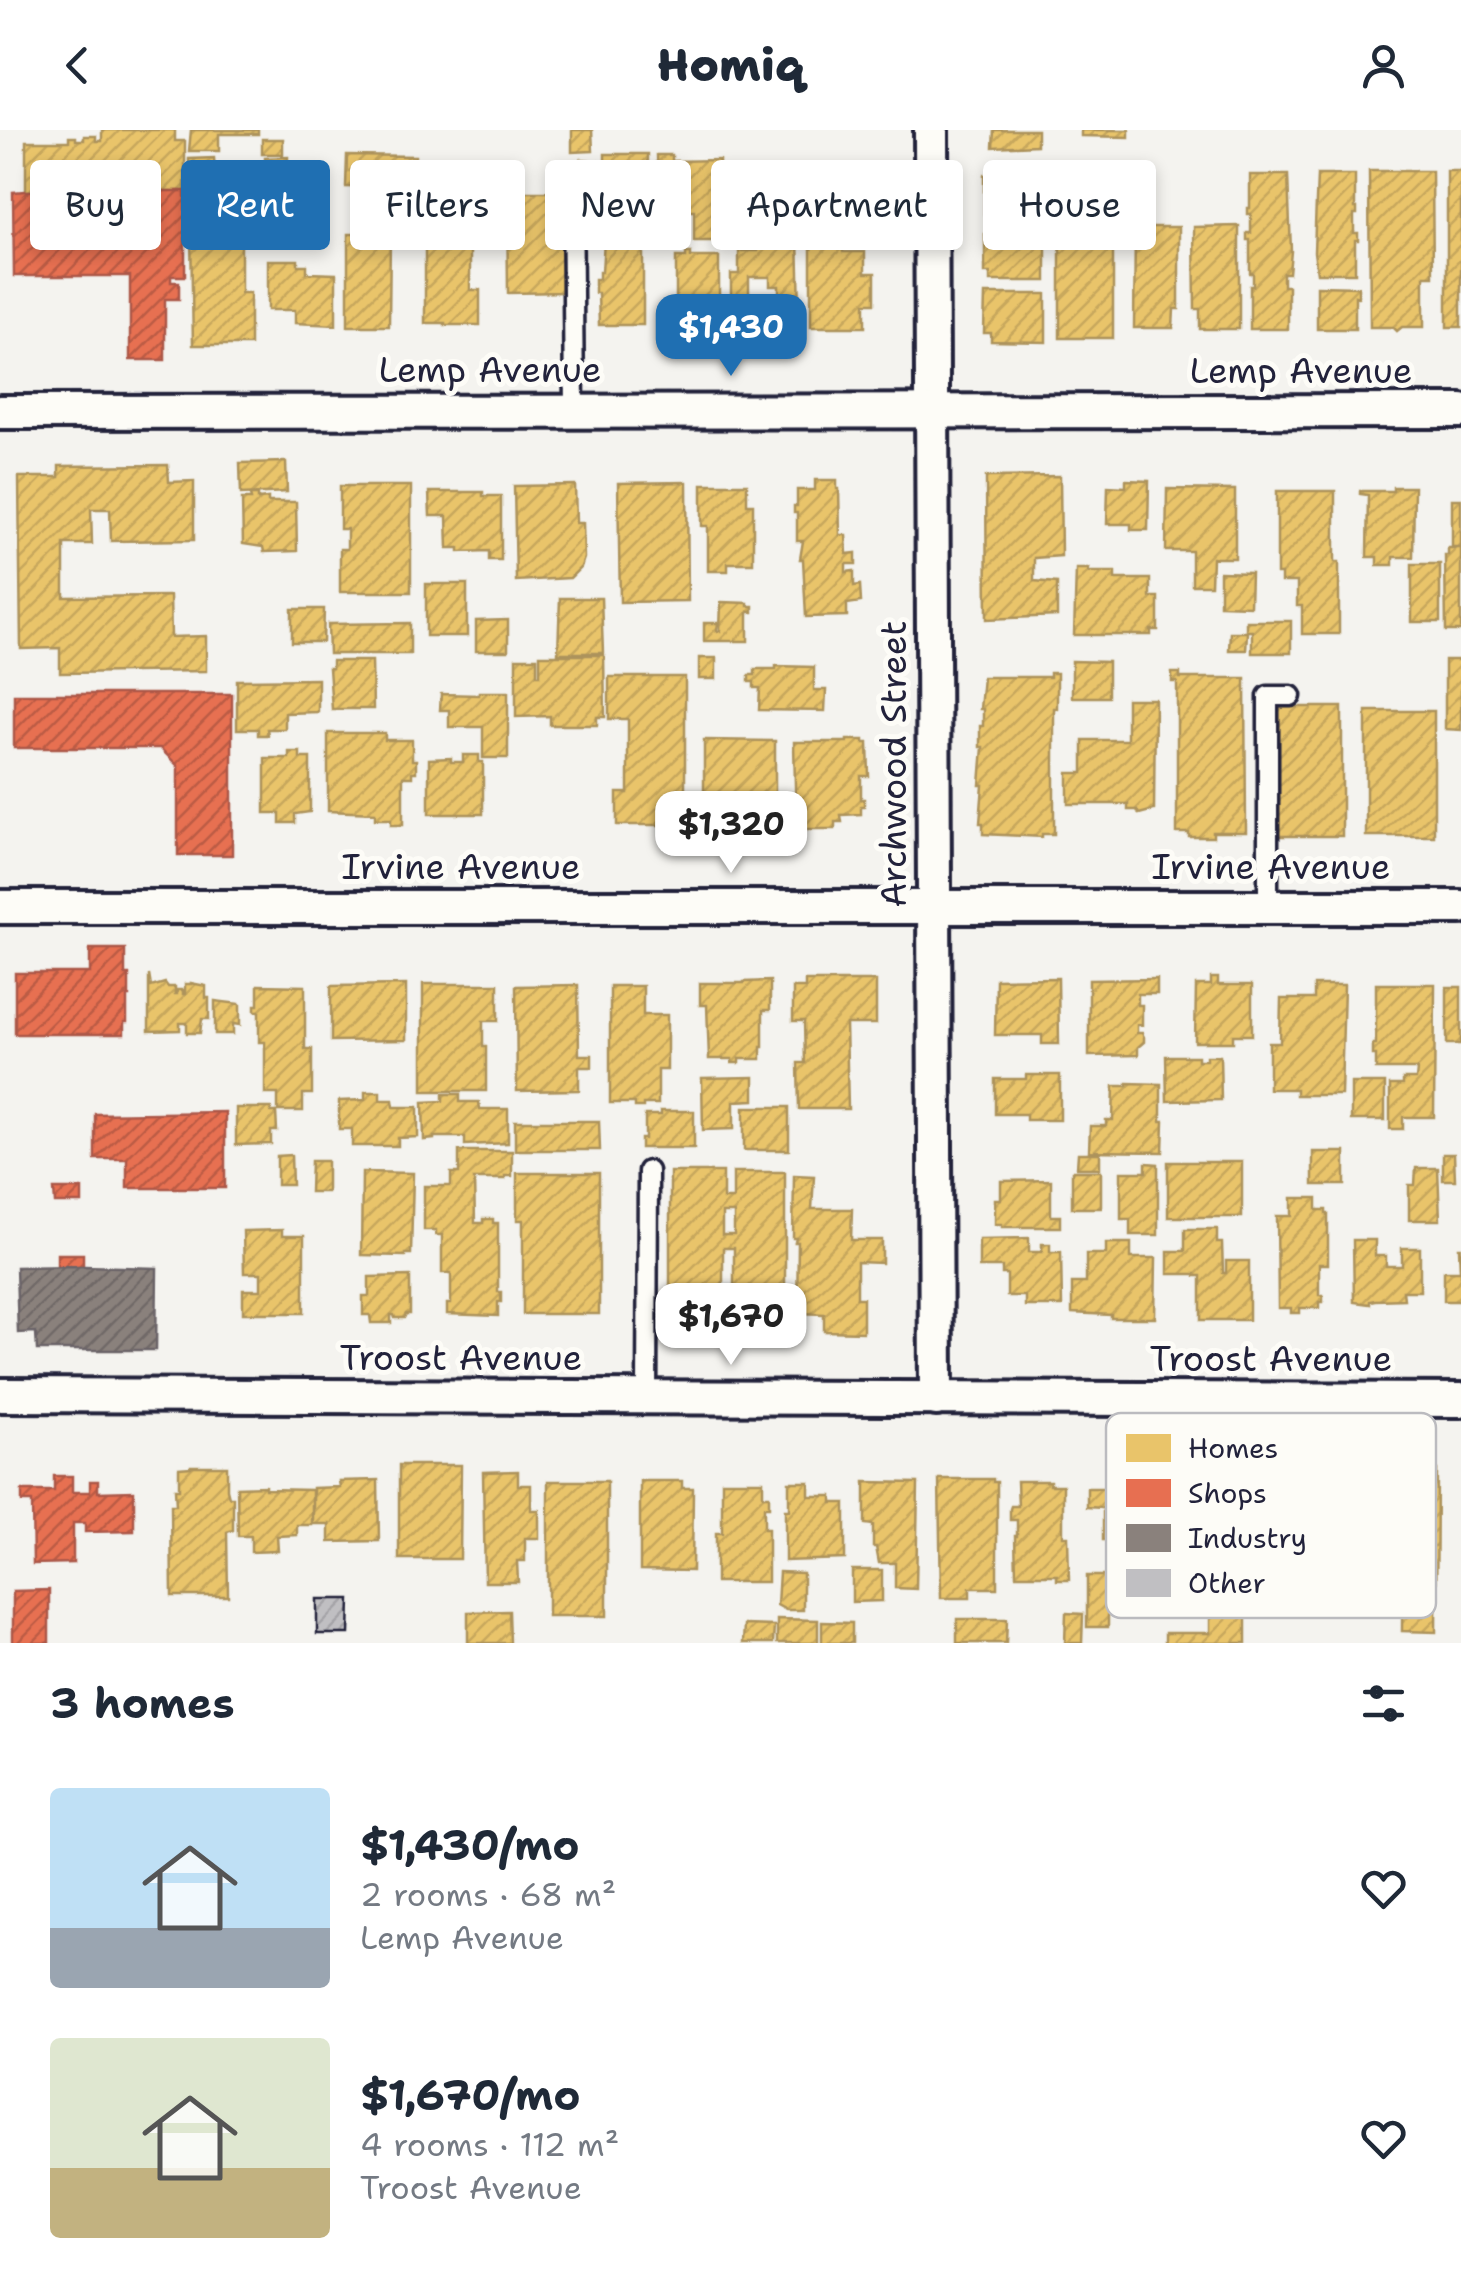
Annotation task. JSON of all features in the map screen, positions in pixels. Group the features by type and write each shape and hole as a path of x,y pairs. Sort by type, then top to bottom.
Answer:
{"street":[{"name":"Archwood Street","path":"931,130 936,1399"},
{"name":"Lemp Avenue","path":"0,412 1461,412"},
{"name":"Irvine Avenue","path":"0,907 1461,907"},
{"name":"Troost Avenue","path":"0,1395 1461,1400"}],"lane":[{"path":"573,250 574,410"},
{"path":"1268,906 1268,696 1291,696"},
{"path":"647,1399 648,1171"}],"building: Homes":[{"path":"102,130 175,130 175,141 185,141 181,191 161,191 161,160 30,160 30,191 26,191 26,141 69,141 69,137 84,140 84,136 96,136 96,141 102,141"},
{"path":"191,130 258,130 258,134 219,134 219,151 189,151"},
{"path":"572,130 592,130 593,151 572,152"},
{"path":"994,130 1037,130 1037,145 993,147"},
{"path":"1081,130 1129,130 1129,137 1081,136"},
{"path":"262,139 283,139 283,154 262,154"},
{"path":"605,154 648,154 648,160 605,160"},
{"path":"347,155 415,156 415,160 350,160 350,187 346,187"},
{"path":"657,155 672,155 672,160 657,160"},
{"path":"711,160 711,241 694,241 691,161"},
{"path":"1369,171 1432,171 1433,276 1424,276 1424,327 1402,327 1397,331 1393,327 1370,327"},
{"path":"1447,171 1461,171 1461,327 1447,327"},
{"path":"1250,175 1288,175 1291,251 1283,286 1288,286 1288,329 1250,329"},
{"path":"1317,175 1355,175 1355,273 1317,273"},
{"path":"525,192 545,192 545,250 567,250 567,292 508,293 508,250 525,250"},
{"path":"1239,226 1239,329 1200,329 1200,309 1195,309 1194,227"},
{"path":"1156,227 1179,227 1179,309 1174,309 1173,328 1134,328 1135,250 1156,250"},
{"path":"350,234 350,250 390,250 389,326 348,326"},
{"path":"191,250 241,250 241,293 250,293 250,345 193,345"},
{"path":"425,250 470,250 470,290 480,290 480,325 425,323"},
{"path":"603,250 643,250 643,325 599,325 595,279 602,272"},
{"path":"798,250 800,307 779,307 779,286 770,286 770,277 749,277 749,308 731,308 731,274 739,274 739,251"},
{"path":"811,250 865,252 865,273 875,273 875,303 865,303 865,327 811,327"},
{"path":"985,250 1046,250 1046,281 990,281 990,273 985,273"},
{"path":"1060,250 1117,250 1113,251 1113,338 1060,338"},
{"path":"686,253 691,253 691,257 719,257 719,308 691,308 691,299 676,299 676,257 686,257"},
{"path":"268,260 298,260 298,265 307,265 307,273 336,274 336,325 295,323 295,310 268,310"},
{"path":"1317,286 1358,287 1355,329 1317,329"},
{"path":"985,294 1046,294 1046,342 991,341 991,333 984,333"},
{"path":"286,462 287,492 241,494 240,463"},
{"path":"168,465 169,482 194,481 194,540 111,541 110,509 91,509 92,544 64,544 64,597 170,596 171,637 206,636 206,671 60,673 60,648 21,649 19,477 59,477 59,466"},
{"path":"1060,476 1061,556 1034,558 1034,581 1057,583 1057,616 987,619 986,477"},
{"path":"815,480 837,480 840,535 846,535 847,554 856,553 856,564 846,564 846,572 854,571 854,586 860,585 861,602 847,604 847,616 806,617 800,559 803,541 797,541 794,506 797,490 815,490"},
{"path":"1126,480 1149,481 1148,530 1131,530 1131,524 1107,524 1108,486 1126,487"},
{"path":"687,482 688,601 620,602 618,483"},
{"path":"702,484 747,484 747,504 753,504 753,563 728,563 728,571 708,571 708,526 702,526"},
{"path":"575,485 576,523 583,523 581,567 570,578 516,581 514,486"},
{"path":"340,486 411,486 411,592 340,592 340,549 347,549 347,529 340,529"},
{"path":"1393,487 1414,487 1413,557 1393,557 1393,565 1377,565 1377,557 1367,557 1368,495 1360,491 1393,491"},
{"path":"1167,489 1235,490 1235,558 1212,558 1211,585 1192,585 1192,551 1166,551"},
{"path":"1277,491 1335,491 1339,634 1302,634 1297,582 1281,582 1281,574 1277,574"},
{"path":"429,492 501,496 501,560 489,560 489,551 459,552 459,548 448,548 447,516 430,516"},
{"path":"250,495 268,498 268,502 296,502 297,551 264,552 263,547 243,544 242,499 251,499"},
{"path":"1452,499 1461,499 1461,547 1452,547"},
{"path":"1448,548 1461,548 1461,631 1446,631"},
{"path":"1412,564 1440,564 1440,622 1412,622"},
{"path":"1076,569 1115,572 1115,579 1150,579 1150,597 1158,597 1158,630 1151,630 1151,635 1074,635"},
{"path":"1220,572 1251,573 1250,606 1220,605"},
{"path":"426,584 467,584 467,636 426,636"},
{"path":"560,598 601,598 603,653 558,653"},
{"path":"721,602 753,606 753,612 748,612 748,641 704,641 704,623 718,623 720,631"},
{"path":"292,609 324,609 323,642 292,642"},
{"path":"508,620 508,651 476,651 476,621"},
{"path":"1246,621 1291,621 1291,653 1252,653 1252,631 1246,631"},
{"path":"410,623 410,654 329,654 328,624"},
{"path":"1230,632 1247,632 1246,650 1229,650"},
{"path":"540,655 604,655 605,717 597,717 597,725 550,725 550,716 516,717 516,658 537,658 540,675"},
{"path":"699,658 716,658 716,679 699,679"},
{"path":"1445,660 1461,660 1461,730 1445,729"},
{"path":"332,661 372,661 373,709 332,709"},
{"path":"1072,661 1108,662 1108,697 1072,697"},
{"path":"814,667 814,690 826,690 825,711 759,710 760,688 754,688 749,675 755,675 755,669"},
{"path":"1050,673 1057,673 1054,834 983,834 983,677 1050,677"},
{"path":"1172,673 1180,673 1180,678 1245,678 1246,832 1213,832 1213,837 1177,833 1177,682 1172,682"},
{"path":"609,677 685,677 685,825 617,825 617,793 628,793 628,719 609,719"},
{"path":"318,679 318,712 285,713 285,729 267,729 268,735 258,735 258,729 237,729 237,680"},
{"path":"508,692 508,758 483,758 483,727 449,727 449,710 440,710 441,694"},
{"path":"1127,699 1155,699 1154,810 1139,814 1137,810 1128,810 1128,804 1068,804 1068,773 1083,773 1083,740 1127,740"},
{"path":"1274,707 1342,707 1342,836 1274,836"},
{"path":"1366,711 1434,711 1434,836 1366,836"},
{"path":"328,733 385,733 385,740 412,740 416,772 412,772 412,777 403,777 403,825 391,825 391,819 375,819 375,813 328,811"},
{"path":"704,740 775,741 775,814 704,817"},
{"path":"794,742 868,743 869,776 861,776 861,814 841,815 842,822 835,822 835,829 796,829"},
{"path":"289,752 300,752 300,758 310,758 310,812 295,814 295,823 280,823 280,813 265,813 265,758 289,758"},
{"path":"463,755 479,755 479,762 483,762 483,814 429,814 429,759 463,762"},
{"path":"149,975 151,987 165,983 175,987 175,994 183,990 185,994 185,984 206,986 209,1019 202,1019 200,1033 187,1033 187,1023 180,1023 180,1030 149,1031"},
{"path":"1058,978 1059,1044 1042,1044 1042,1035 995,1035 996,979"},
{"path":"1211,978 1218,978 1218,985 1252,985 1252,1035 1233,1035 1233,1042 1195,1042 1196,985 1211,985"},
{"path":"1157,979 1157,994 1138,994 1142,1025 1137,1025 1137,1033 1142,1033 1144,1042 1138,1047 1138,1055 1089,1056 1089,980"},
{"path":"770,981 770,1010 763,1010 761,1059 739,1059 739,1063 732,1063 732,1059 709,1059 707,1005 700,1005 700,983"},
{"path":"805,981 876,981 876,1024 846,1024 848,1109 799,1109 798,1063 805,1063 804,1021 793,1021 793,988 805,988"},
{"path":"423,984 498,984 498,1021 483,1021 486,1091 423,1091"},
{"path":"1376,984 1435,984 1434,1117 1403,1117 1403,1129 1390,1129 1390,1085 1416,1079 1417,1069 1376,1069"},
{"path":"258,985 305,986 305,1049 312,1049 312,1094 303,1094 303,1111 278,1111 278,1094 265,1094 265,1042 259,1042 259,1011 255,1011"},
{"path":"406,985 406,1040 331,1041 331,986"},
{"path":"578,985 579,1055 592,1055 592,1067 579,1067 579,1090 517,1091 516,986"},
{"path":"1314,985 1344,985 1341,1095 1296,1095 1296,1089 1269,1089 1269,1043 1280,1043 1281,999 1314,999"},
{"path":"610,986 643,986 643,1015 667,1015 667,1070 658,1070 658,1104 635,1107 635,1103 610,1103"},
{"path":"1447,987 1461,987 1461,1044 1447,1044"},
{"path":"215,1001 240,1004 240,1025 233,1024 233,1034 215,1034"},
{"path":"1166,1056 1198,1056 1198,1060 1206,1060 1206,1056 1220,1056 1221,1100 1167,1101"},
{"path":"1026,1075 1060,1075 1060,1120 1026,1120 1026,1114 995,1114 995,1079 1026,1079"},
{"path":"754,1077 754,1100 734,1101 734,1129 703,1130 702,1078"},
{"path":"1351,1083 1385,1083 1385,1120 1351,1120"},
{"path":"1161,1084 1163,1152 1089,1151 1090,1126 1106,1126 1106,1120 1113,1120 1114,1086"},
{"path":"365,1092 380,1092 380,1100 393,1100 394,1107 418,1107 418,1137 398,1138 398,1146 352,1146 352,1129 339,1129 339,1101 365,1100"},
{"path":"443,1094 460,1094 460,1102 479,1102 480,1109 508,1109 508,1143 465,1145 465,1137 424,1140 423,1102 443,1101"},
{"path":"744,1107 789,1107 789,1150 744,1150"},
{"path":"236,1108 271,1108 271,1112 276,1112 277,1131 271,1131 271,1144 236,1145"},
{"path":"661,1111 694,1111 694,1148 641,1148 645,1115 661,1115"},
{"path":"515,1121 599,1121 600,1150 515,1150"},
{"path":"459,1151 512,1151 512,1176 474,1179 475,1223 493,1219 493,1223 498,1223 498,1316 447,1314 447,1304 451,1304 451,1273 442,1273 442,1235 436,1235 436,1230 424,1230 424,1186 451,1186 451,1173 459,1173"},
{"path":"1313,1152 1345,1152 1345,1185 1313,1185"},
{"path":"1078,1153 1100,1153 1100,1168 1077,1168"},
{"path":"1443,1154 1454,1154 1455,1180 1443,1180"},
{"path":"291,1155 292,1185 277,1185 277,1156"},
{"path":"311,1161 327,1161 327,1192 310,1192"},
{"path":"1168,1162 1242,1162 1242,1217 1168,1217"},
{"path":"1146,1163 1158,1164 1158,1235 1130,1235 1130,1219 1121,1219 1121,1172 1146,1172"},
{"path":"1416,1168 1438,1168 1440,1220 1409,1220 1409,1185 1415,1185"},
{"path":"1072,1171 1101,1171 1101,1208 1072,1208"},
{"path":"362,1172 413,1173 411,1254 361,1255"},
{"path":"670,1172 723,1172 723,1199 733,1199 733,1172 785,1172 785,1331 734,1331 734,1306 723,1306 723,1332 670,1331","holes":["722,1213 734,1213 734,1235 722,1235","723,1248 734,1248 734,1290 723,1290"]},
{"path":"517,1173 599,1173 599,1314 523,1314 523,1220 517,1220"},
{"path":"794,1175 814,1176 812,1209 852,1209 851,1240 882,1240 882,1263 857,1262 857,1298 863,1298 863,1332 824,1331 824,1314 797,1313"},
{"path":"1051,1180 1051,1216 1060,1216 1060,1227 995,1224 995,1199 1001,1199 1001,1181"},
{"path":"1292,1198 1317,1198 1317,1210 1326,1210 1328,1214 1328,1264 1319,1264 1319,1295 1323,1295 1323,1302 1319,1302 1319,1308 1300,1308 1300,1313 1278,1308 1277,1216 1292,1216"},
{"path":"1185,1229 1217,1229 1217,1243 1222,1243 1223,1273 1226,1261 1249,1261 1249,1320 1201,1320 1201,1276 1168,1274 1168,1251 1185,1251"},
{"path":"282,1230 282,1236 304,1236 304,1313 243,1313 243,1290 261,1290 261,1273 244,1273 243,1231"},
{"path":"1029,1238 1029,1252 1042,1252 1042,1244 1050,1244 1050,1252 1061,1252 1062,1306 1025,1306 1025,1296 1007,1296 1007,1274 1002,1274 1002,1267 979,1267 979,1239"},
{"path":"1353,1240 1375,1240 1375,1256 1386,1256 1386,1266 1402,1266 1402,1248 1420,1248 1420,1291 1403,1291 1404,1299 1354,1302"},
{"path":"1106,1243 1131,1243 1131,1258 1156,1258 1155,1318 1072,1313 1072,1283 1086,1283 1086,1254 1106,1254"},
{"path":"1461,1248 1461,1317 1460,1301 1444,1301 1444,1271 1460,1271"},
{"path":"410,1276 410,1314 404,1318 391,1315 391,1323 371,1323 370,1315 363,1315 369,1277"},
{"path":"399,1465 461,1465 460,1559 399,1559"},
{"path":"227,1466 227,1489 229,1497 233,1497 233,1530 227,1532 228,1596 172,1596 171,1505 176,1505 179,1468"},
{"path":"1437,1470 1436,1632 1402,1631 1402,1618 1436,1618"},
{"path":"518,1471 518,1485 531,1485 531,1510 539,1510 539,1538 525,1538 525,1561 517,1561 518,1582 485,1582 483,1472"},
{"path":"939,1479 997,1482 997,1588 970,1588 970,1598 941,1598"},
{"path":"378,1480 379,1541 329,1542 329,1524 313,1524 313,1488 340,1487 339,1481"},
{"path":"548,1481 607,1481 607,1616 548,1616"},
{"path":"640,1481 682,1481 682,1488 693,1488 692,1571 640,1570"},
{"path":"722,1481 763,1481 763,1496 769,1496 769,1507 764,1507 768,1582 716,1582 716,1533 722,1533"},
{"path":"1017,1481 1063,1485 1063,1536 1068,1536 1069,1580 1057,1580 1057,1575 1016,1575 1017,1520 1010,1520 1010,1509 1018,1506"},
{"path":"789,1482 809,1482 809,1496 832,1496 832,1503 845,1503 845,1559 785,1561"},
{"path":"865,1482 918,1483 916,1589 895,1588 895,1563 879,1563 873,1547 873,1525 865,1524"},
{"path":"237,1487 312,1490 312,1525 297,1525 297,1535 277,1536 278,1551 251,1552 251,1536 238,1536"},
{"path":"1087,1488 1106,1488 1106,1540 1103,1508 1087,1507"},
{"path":"852,1570 882,1570 882,1601 852,1602"},
{"path":"779,1572 803,1573 803,1610 786,1610 777,1605"},
{"path":"1087,1576 1106,1576 1108,1627 1087,1627"},
{"path":"509,1611 510,1643 468,1643 468,1612"},
{"path":"1066,1613 1083,1614 1082,1643 1065,1643"},
{"path":"1210,1618 1246,1618 1246,1643 1165,1643 1165,1633 1210,1633"},
{"path":"777,1619 818,1620 818,1643 777,1643"},
{"path":"957,1619 1007,1619 1006,1643 957,1643"},
{"path":"822,1622 852,1623 852,1643 822,1643"},
{"path":"744,1625 774,1626 773,1643 743,1643"}],"building: Shops":[{"path":"30,191 30,250 161,250 161,191 181,191 185,276 171,276 171,282 179,282 179,299 165,299 165,360 130,360 130,276 14,276 13,192"},
{"path":"14,694 232,694 232,855 178,855 178,766 160,748 14,748"},
{"path":"90,949 125,949 129,996 124,1034 15,1034 15,973 90,973"},
{"path":"225,1112 225,1188 127,1188 127,1159 95,1159 95,1114"},
{"path":"54,1189 82,1189 82,1203 55,1203"},
{"path":"57,1254 83,1254 83,1266 57,1266"},
{"path":"54,1476 72,1476 72,1492 90,1492 90,1481 98,1481 98,1492 134,1491 134,1531 85,1532 85,1523 73,1523 73,1563 33,1564 32,1502 22,1502 22,1491 54,1491"},
{"path":"49,1590 49,1643 13,1643 13,1591"}],"building: Industry":[{"path":"16,1267 157,1268 156,1350 37,1350 36,1332 18,1333"}],"building: Other":[{"path":"317,1599 350,1599 349,1634 317,1634"}]}
